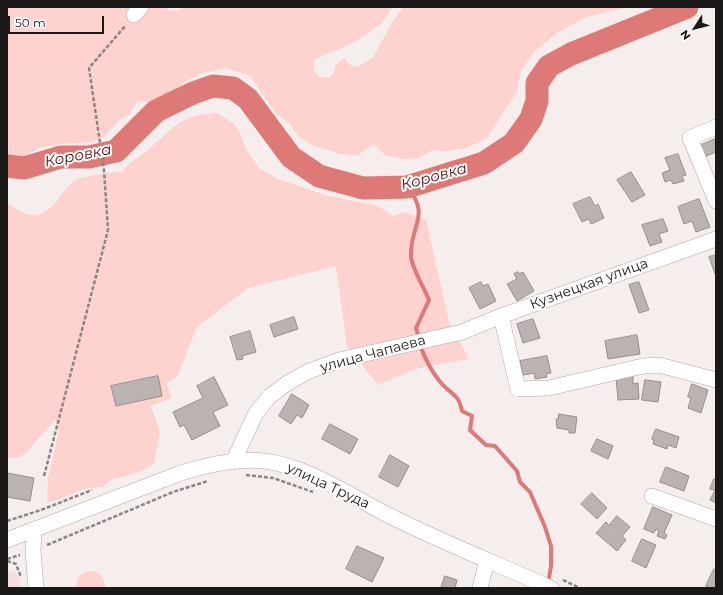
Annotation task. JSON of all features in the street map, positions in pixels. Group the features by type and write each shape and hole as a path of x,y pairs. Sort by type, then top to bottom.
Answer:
{"street":[{"path":"716,127 690,138 716,201"},
{"name":"Кузнецкая улица","path":"462,332 501,316 716,239"},
{"path":"501,316 518,389 549,388 643,366 659,365 716,380"},
{"name":"улица Чапаева","path":"233,462 256,413 270,396 291,381 307,372 339,360 462,332"},
{"name":"улица Труда","path":"7,540 178,474 198,468 233,462 264,461 298,470 390,516 551,588"},
{"path":"652,496 716,519"},
{"path":"29,586 34,530"},
{"path":"480,588 487,560"}],"path":[{"path":"44,476 108,230 104,170 89,68 137,11"},
{"path":"245,475 273,478 319,494"},
{"path":"7,560 33,551 172,492 209,481"},
{"path":"7,521 41,510 92,490"},
{"path":"7,560 16,564 29,586"}],"shaded area":[{"path":"7,7 164,7 175,11 186,7 393,7 381,24 355,42 316,59 314,71 317,75 319,77 330,77 334,73 335,66 344,58 350,65 357,67 373,58 390,26 403,7 629,7 586,17 557,33 534,52 521,70 516,93 487,138 466,148 446,151 432,150 420,158 404,159 385,155 373,144 357,156 340,154 312,145 299,137 289,123 276,113 250,76 226,68 203,73 184,82 176,90 151,102 138,101 129,114 118,121 104,137 92,142 59,144 39,148 22,157 7,157"},
{"path":"217,113 234,124 240,133 246,149 258,167 278,179 325,195 378,206 393,216 405,212 426,220 449,322 469,359 418,368 378,385 347,346 336,266 248,288 197,327 177,377 166,383 172,398 151,406 160,432 154,463 146,469 123,477 111,479 103,487 87,488 47,502 48,478 59,431 56,419 34,443 28,452 19,457 7,458 7,204 28,215 45,212 56,202 74,181 90,176 122,172 131,162 179,123 195,116"},
{"path":"88,571 101,575 105,588 76,588 79,576"},
{"path":"7,572 15,572 20,580 20,588 7,588"}],"building":[{"path":"715,139 716,152 704,157 699,146"},
{"path":"678,154 686,175 682,176 684,181 673,184 671,180 665,182 662,173 670,170 665,158"},
{"path":"631,172 645,195 632,202 617,180"},
{"path":"590,197 595,206 598,204 604,218 591,224 589,219 582,222 573,204"},
{"path":"699,199 710,227 696,232 692,221 684,224 678,207"},
{"path":"663,219 668,231 659,234 662,242 650,246 642,225"},
{"path":"716,255 716,274 715,274 709,257"},
{"path":"518,272 519,274 523,272 534,291 517,301 507,284 517,279 514,274"},
{"path":"481,282 483,286 488,284 496,301 480,309 469,288"},
{"path":"639,282 649,310 639,313 629,285"},
{"path":"294,317 298,329 274,337 270,325"},
{"path":"533,319 540,338 523,343 517,324"},
{"path":"250,331 256,352 242,356 243,359 237,360 230,337"},
{"path":"637,335 640,354 608,359 605,341"},
{"path":"547,356 551,373 546,374 547,377 535,379 534,373 523,375 520,361"},
{"path":"158,376 162,396 116,406 111,386"},
{"path":"633,376 633,384 638,383 639,399 618,400 616,377"},
{"path":"214,377 228,405 213,412 220,426 192,440 184,425 180,427 173,412 203,398 197,386"},
{"path":"645,380 661,382 658,402 642,400"},
{"path":"692,384 708,390 701,413 688,408 691,398 688,397"},
{"path":"292,394 309,405 302,418 297,415 291,424 279,416"},
{"path":"559,414 577,417 575,433 569,433 569,430 557,428 556,419 558,419"},
{"path":"330,424 358,439 350,454 322,439"},
{"path":"656,429 679,437 676,448 668,445 667,449 653,444 654,440 652,439"},
{"path":"597,439 613,446 608,459 591,451"},
{"path":"390,455 409,466 398,487 379,477"},
{"path":"666,467 689,476 684,491 660,482"},
{"path":"7,473 34,478 30,501 7,497"},
{"path":"714,479 716,480 716,503 710,500 715,490 710,489"},
{"path":"592,493 607,508 597,519 581,504"},
{"path":"653,507 672,515 664,533 667,535 665,539 657,536 659,531 656,529 654,533 644,529"},
{"path":"617,516 630,527 622,536 626,540 617,551 596,533 606,522 609,525"},
{"path":"642,539 656,545 646,568 632,561"},
{"path":"357,546 384,558 372,582 346,569"},
{"path":"714,569 716,570 716,588 711,588 706,586"},
{"path":"445,576 457,580 455,588 441,588"}],"waterway":[{"name":"Коровка","path":"7,166 24,168 61,157 89,157 116,151 156,111 193,93 213,86 233,88 248,99 291,157 319,176 363,188 407,187 484,163 514,143 531,119 537,101 537,83 549,66 571,54 687,7"},
{"path":"407,187 414,197 418,206 419,214 411,246 411,257 429,300 416,328 419,338"},
{"path":"420,345 429,365 439,380 455,395 459,401 462,411 472,416 470,430 486,445 495,446 517,471 520,482 530,492 545,527 551,546 551,566 548,584"}]}
